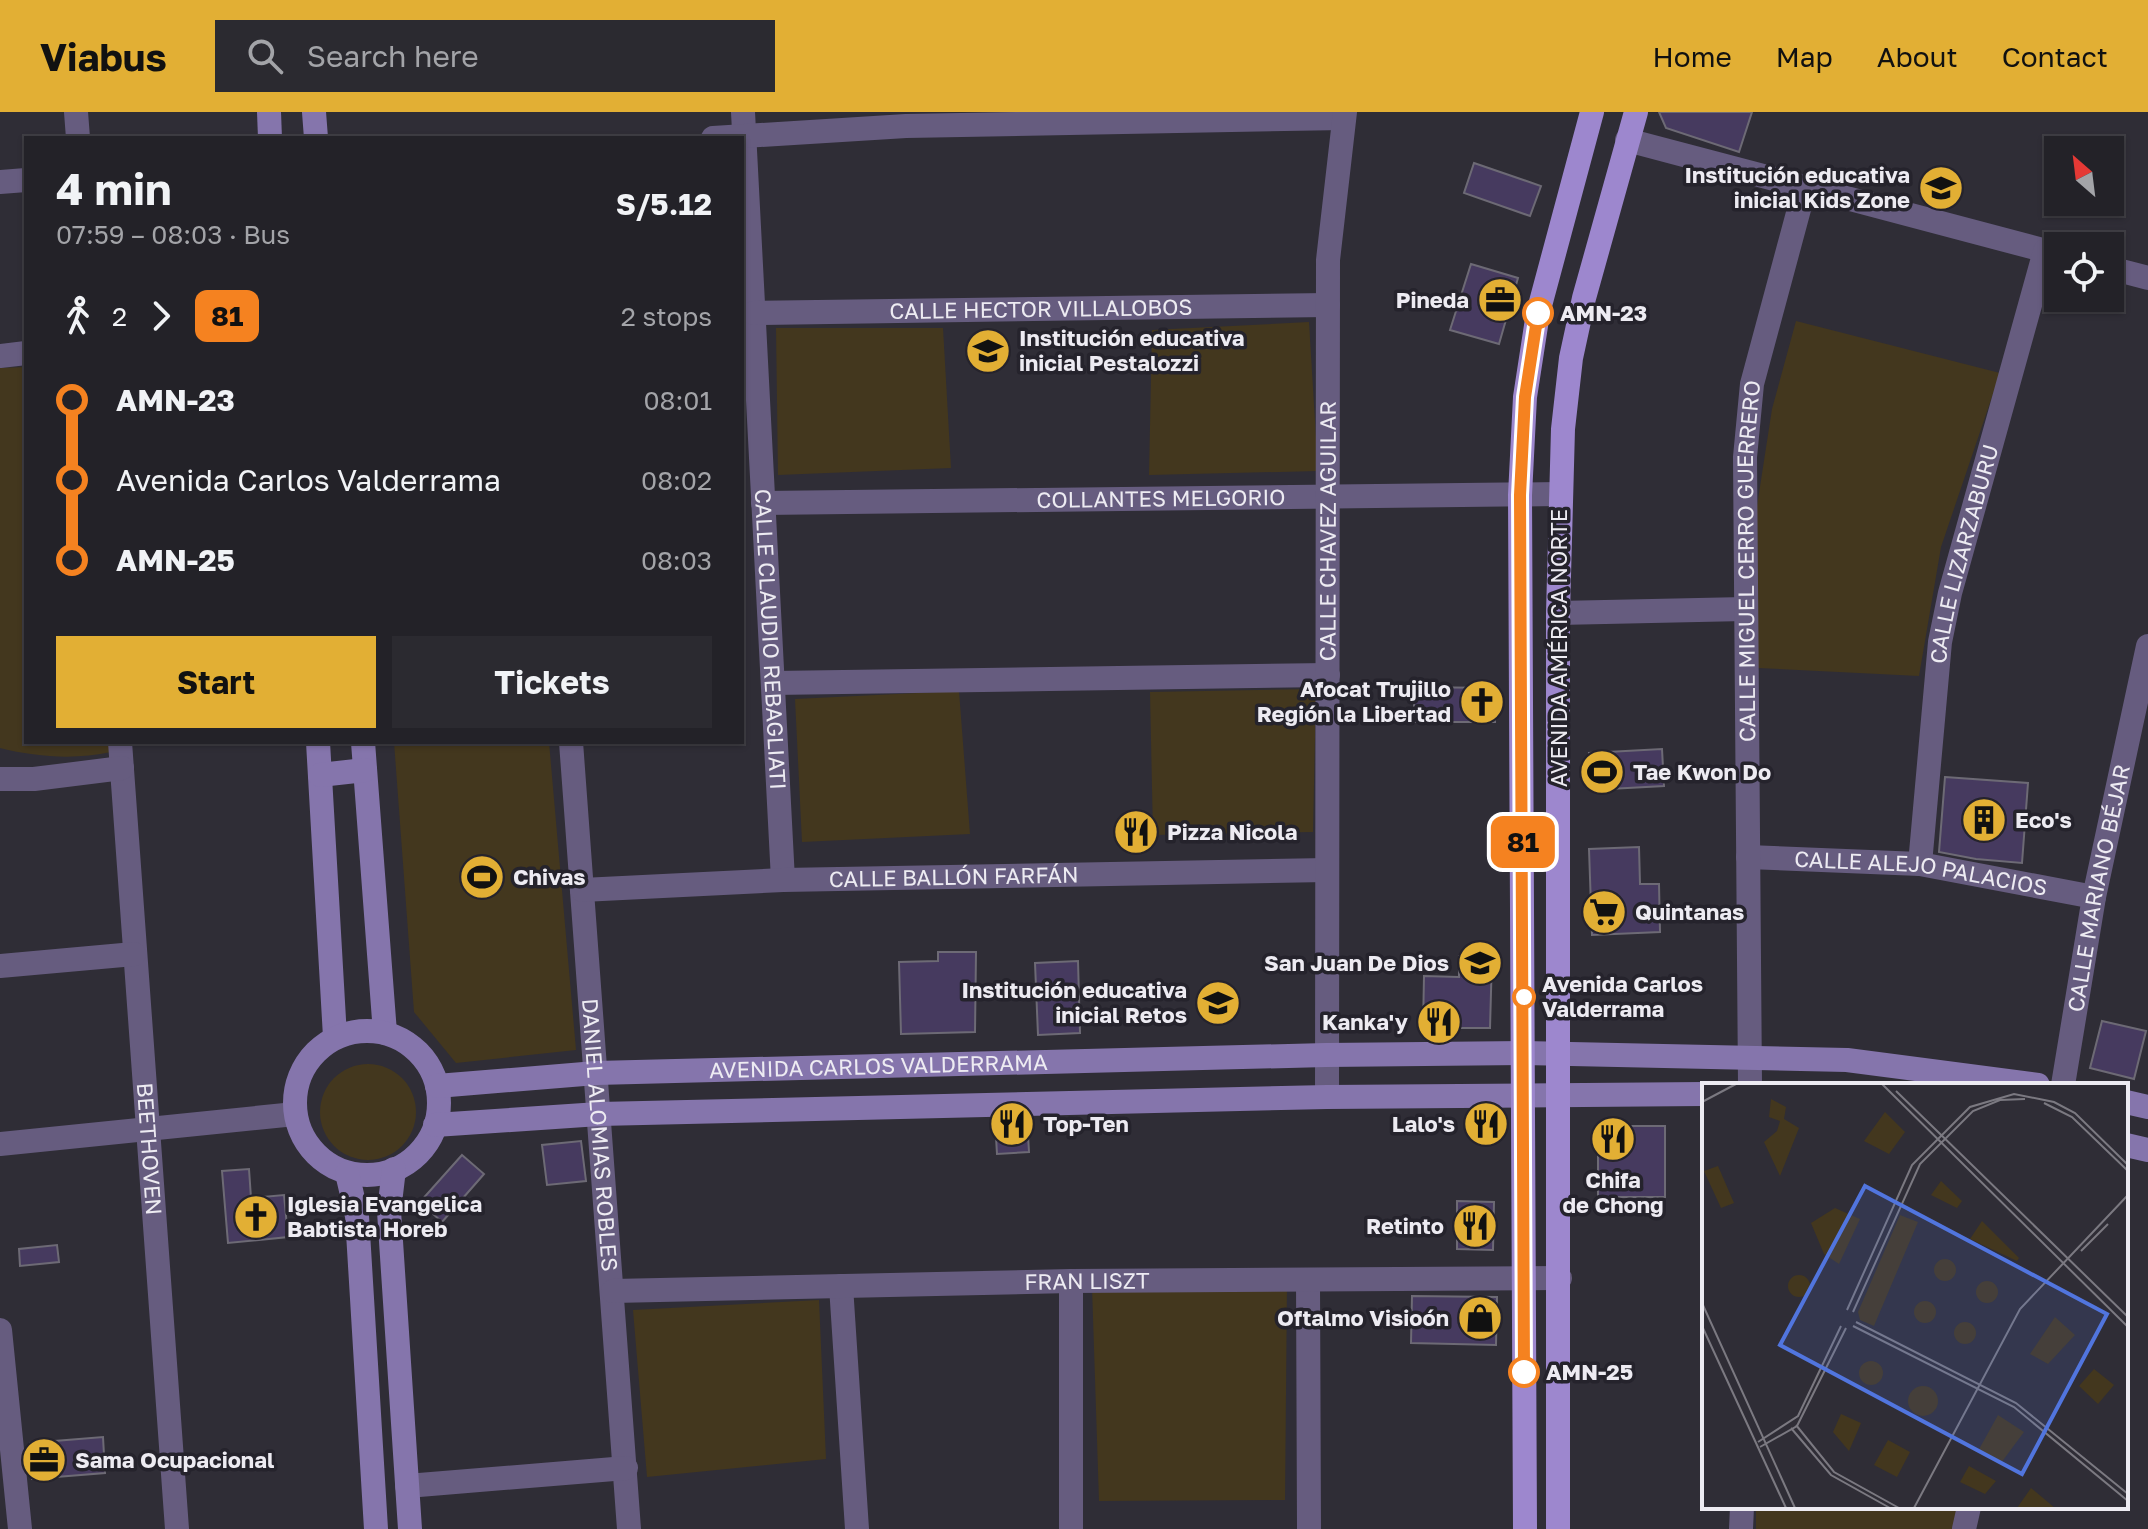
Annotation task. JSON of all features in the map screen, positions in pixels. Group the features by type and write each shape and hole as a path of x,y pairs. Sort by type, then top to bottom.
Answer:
{"main road":[{"name":"AVENIDA AMÉRICA NORTE","path":"1558,1529 1559,494 1571,358 1636,112"},
{"name":"AVENIDA AMÉRICA NORTE","path":"1525,1529 1520,495 1525,397 1538,313 1589,113"}],"street":[{"path":"76,112 78,136"},
{"path":"269,112 270,136"},
{"path":"314,112 316,136"},
{"path":"717,136 743,124 905,119 1344,115"},
{"name":"CALLE CHAVEZ AGUILAR","path":"1327,1097 1328,260 1344,115"},
{"path":"1627,140 2044,251"},
{"name":"CALLE CLAUDIO REBAGLIATI","path":"744,143 783,880"},
{"path":"0,182 24,180"},
{"name":"CALLE MIGUEL CERRO GUERRERO","path":"1750,1083 1745,457 1752,384 1805,187"},
{"path":"2124,272 2148,278"},
{"name":"CALLE LIZARZABURU","path":"1920,864 1940,642 1950,593 2044,280"},
{"name":"CALLE HECTOR VILLALOBOS","path":"753,313 1328,305"},
{"path":"0,356 24,353"},
{"name":"COLLANTES MELGORIO","path":"763,503 1559,494"},
{"path":"1558,613 1745,609"},
{"name":"CALLE MARIANO BÉJAR","path":"2063,1083 2094,897 2148,646"},
{"path":"773,683 1328,675"},
{"name":"BEETHOVEN","path":"120,744 177,1529"},
{"path":"318,744 335,1037"},
{"path":"363,744 385,1033"},
{"name":"DANIEL ALOMIAS ROBLES","path":"571,744 629,1529"},
{"path":"0,779 34,779 122,768"},
{"path":"320,775 365,770"},
{"name":"CALLE ALEJO PALACIOS","path":"1748,857 1920,864 2094,897"},
{"name":"CALLE BALLÓN FARFÁN","path":"582,890 783,880 1327,870"},
{"path":"0,966 134,954"},
{"path":"359,1031 385,1033 404,1041 419,1053 430,1068 437,1086 439,1106 435,1125 426,1144 412,1159 394,1169 371,1175 347,1173 328,1164 312,1151 301,1134 295,1114 295,1090 303,1068 318,1050 335,1037 359,1031"},
{"name":"AVENIDA CARLOS VALDERRAMA","path":"437,1086 596,1073 1524,1053 1847,1060 2026,1083"},
{"name":"AVENIDA CARLOS VALDERRAMA","path":"435,1125 599,1114 1327,1097 1702,1094"},
{"path":"2128,1102 2148,1107"},
{"path":"0,1144 295,1114"},
{"path":"2128,1145 2148,1150"},
{"path":"394,1169 389,1211 410,1529"},
{"path":"347,1173 357,1216 376,1529"},
{"name":"FRAN LISZT","path":"613,1291 1071,1281 1560,1278"},
{"path":"1308,1280 1309,1529"},
{"path":"1071,1281 1071,1529"},
{"path":"841,1286 857,1529"},
{"path":"0,1330 4,1403 20,1529"},
{"path":"407,1486 626,1468"},
{"path":"1741,1529 1742,1509"},
{"path":"1964,1529 1969,1509"}],"shaded area":[{"path":"1796,321 2000,373 1941,547 1919,676 1758,668 1757,506 1772,409"},
{"path":"1309,322 1318,471 1149,475 1152,330"},
{"path":"776,328 943,328 951,468 778,475"},
{"path":"24,367 24,744 110,744 111,752 56,756 0,748 0,368"},
{"path":"1316,689 1313,832 1153,835 1150,692"},
{"path":"959,691 970,834 802,842 795,699"},
{"name":"Chivas","path":"394,744 549,744 576,1050 456,1063 414,1012"},
{"path":"368,1064 386,1068 402,1078 412,1094 416,1112 412,1130 402,1146 386,1156 368,1160 350,1156 334,1146 324,1130 320,1112 324,1094 334,1078 350,1068"},
{"path":"1287,1284 1285,1500 1099,1501 1092,1287"},
{"path":"819,1300 826,1459 647,1477 633,1310"},
{"path":"1756,1509 1963,1509 1960,1529 1756,1529"}],"building":[{"path":"1659,112 1752,112 1739,152 1666,128"},
{"path":"1474,163 1541,186 1530,216 1464,193"},
{"path":"1471,264 1518,278 1499,344 1450,330"},
{"path":"1414,687 1495,688 1495,722 1414,722"},
{"path":"1662,749 1664,786 1591,790 1589,753"},
{"name":"Eco's","path":"1945,777 2028,783 2022,863 1939,852"},
{"path":"1639,847 1640,884 1659,884 1660,932 1592,935 1589,849"},
{"path":"938,952 976,952 975,1032 901,1034 899,962 938,961"},
{"path":"1459,956 1492,956 1490,1028 1423,1028 1424,976 1459,977"},
{"path":"1078,961 1080,1033 1038,1035 1035,963"},
{"path":"2102,1021 2146,1031 2134,1079 2090,1068"},
{"name":"Lalo's","path":"1469,1114 1503,1114 1503,1135 1469,1135"},
{"path":"1027,1119 1029,1152 997,1154 995,1120"},
{"path":"1598,1126 1665,1126 1665,1197 1598,1197"},
{"path":"581,1141 586,1181 547,1185 542,1145"},
{"path":"462,1155 484,1174 442,1222 420,1202"},
{"name":"Iglesia Evangelica Babtista Horeb","path":"249,1169 251,1198 284,1195 288,1237 228,1243 222,1171"},
{"name":"Retinto","path":"1457,1201 1494,1202 1493,1250 1457,1249"},
{"path":"57,1245 59,1262 20,1266 19,1249"},
{"path":"1412,1296 1497,1297 1496,1345 1411,1343"},
{"path":"103,1437 105,1473 32,1479 30,1443"}],"bus line":[{"name":"81","path":"1524,1372 1520,495 1525,397 1538,313"}],"place":[{"name":"Institución educativa inicial Kids Zone","path":"1941,188"},
{"name":"Pineda","path":"1500,300"},
{"name":"AMN-23","path":"1538,313"},
{"name":"Institución educativa inicial Pestalozzi","path":"988,351"},
{"name":"Afocat Trujillo Región la Libertad","path":"1482,702"},
{"name":"Tae Kwon Do","path":"1602,772"},
{"name":"Eco's","path":"1984,820"},
{"name":"Pizza Nicola","path":"1136,832"},
{"name":"Chivas","path":"482,877"},
{"name":"Quintanas","path":"1604,912"},
{"name":"San Juan De Dios","path":"1480,963"},
{"name":"Avenida Carlos Valderrama","path":"1524,997"},
{"name":"Institución educativa inicial Retos","path":"1218,1003"},
{"name":"Kanka'y","path":"1439,1022"},
{"name":"Top-Ten","path":"1012,1124"},
{"name":"Lalo's","path":"1486,1124"},
{"name":"Chifa de Chong","path":"1613,1139"},
{"name":"Iglesia Evangelica Babtista Horeb","path":"256,1217"},
{"name":"Retinto","path":"1475,1226"},
{"name":"Oftalmo Visioón","path":"1480,1318"},
{"name":"AMN-25","path":"1524,1372"},
{"name":"Sama Ocupacional","path":"44,1460"}]}
